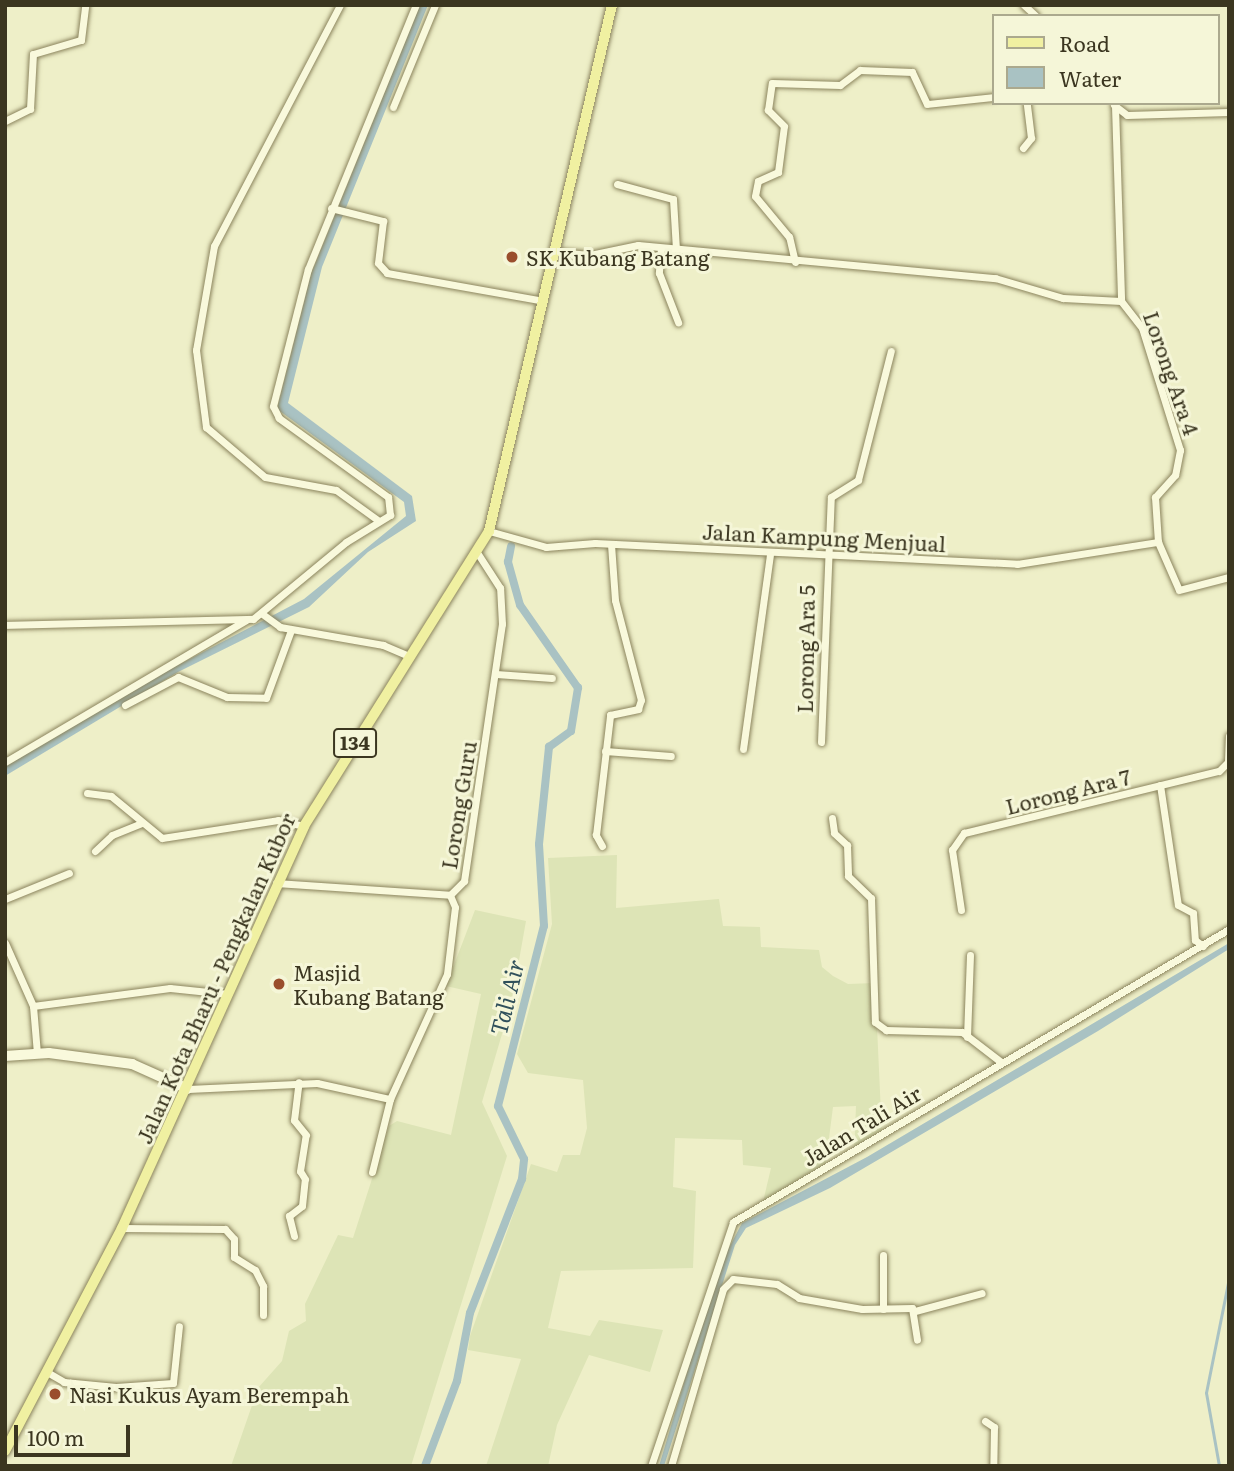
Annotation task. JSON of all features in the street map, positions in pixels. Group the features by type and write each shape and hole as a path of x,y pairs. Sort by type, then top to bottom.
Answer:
{"main road":[{"name":"Jalan Kota Bharu - Pengkalan Kubor","path":"5,1451 122,1228 188,1089 275,883 304,825 478,554 489,531 545,301 612,5"}],"street":[{"path":"5,121 30,109 33,54 81,40 85,5"},
{"path":"340,5 214,247 196,350 207,429 265,477 336,490 379,521"},
{"path":"5,762 247,620 262,615 393,509 388,497 279,418 273,407 300,295 416,5"},
{"path":"393,107 435,5"},
{"path":"795,262 788,235 755,196 758,181 778,172 784,126 768,110 772,83 840,85 860,70 912,72 927,104 992,97"},
{"path":"1023,148 1031,138 1027,105"},
{"path":"1113,105 1128,114 1229,111"},
{"name":"Lorong Ara 4","path":"1113,105 1121,301 1142,328 1180,450 1175,475 1155,497 1158,541 1179,590 1227,578"},
{"path":"617,184 673,200 676,249"},
{"path":"333,209 385,225 379,263 387,273 545,301"},
{"path":"661,248 659,273 678,322"},
{"path":"556,252 676,249 795,262 995,278 1063,298 1121,301"},
{"name":"Lorong Ara 5","path":"821,743 824,556 831,497 858,480 891,351"},
{"name":"Jalan Kampung Menjual","path":"489,531 546,547 611,544 770,554 1017,564 1158,541"},
{"path":"601,846 596,835 610,715 638,709 641,700 615,600 611,544"},
{"name":"Lorong Guru","path":"372,1172 390,1099 447,974 455,907 450,895 464,881 496,674 503,599 478,554"},
{"path":"743,749 770,554"},
{"path":"1227,578 1229,588"},
{"path":"262,615 277,626 290,630 383,645 411,657"},
{"path":"5,625 247,620"},
{"path":"125,705 178,677 227,697 266,698 290,630"},
{"path":"496,674 552,678"},
{"name":"Lorong Ara 7","path":"961,910 952,850 964,833 1224,770 1229,736"},
{"path":"605,751 671,756"},
{"path":"1160,785 1178,905 1193,913 1195,940 1203,946"},
{"path":"87,793 108,794 142,823 165,838 278,820 304,825"},
{"path":"832,818 834,833 847,845 848,876 872,898 875,1022 886,1030 955,1031 1001,1062"},
{"path":"95,851 112,835 142,823"},
{"path":"5,899 69,873"},
{"path":"275,883 450,895"},
{"name":"Jalan Tali Air","path":"651,1466 728,1228 1001,1062 1229,929"},
{"path":"5,943 33,1006 37,1054"},
{"path":"967,1037 970,956"},
{"path":"33,1006 170,988 228,993"},
{"path":"5,1056 37,1054 132,1064 188,1089 299,1082 390,1099"},
{"path":"294,1236 289,1216 302,1206 305,1179 300,1171 306,1135 294,1119 299,1082"},
{"path":"122,1228 225,1229 234,1239 234,1257 254,1270 263,1286 263,1315"},
{"path":"883,1255 883,1309"},
{"path":"671,1466 727,1282 777,1284 799,1298 915,1311 982,1293"},
{"path":"915,1311 917,1340"},
{"path":"47,1372 64,1382 117,1388 173,1383 179,1326"},
{"path":"985,1421 994,1427 993,1466"}],"green space":[{"path":"617,855 616,908 719,899 723,926 760,927 761,947 819,950 822,967 833,976 848,984 875,983 882,1135 854,1154 856,1106 833,1107 825,1169 762,1206 771,1168 743,1165 742,1140 675,1138 673,1187 696,1191 693,1268 561,1271 548,1328 590,1336 599,1320 663,1330 650,1372 589,1355 557,1425 548,1466 486,1466 521,1359 468,1350 470,1336 531,1164 557,1172 563,1155 580,1155 587,1128 583,1080 528,1073 517,1054 552,924 548,858"},
{"path":"475,910 526,921 512,1000 482,1102 507,1156 411,1466 231,1466 258,1388 282,1361 289,1331 306,1321 305,1304 338,1235 353,1238 389,1126 397,1121 451,1135 481,994 446,986"}],"water":[{"path":"420,5 428,5 322,267 288,403 412,496 416,521 368,552 309,607 178,672 5,776 5,767 121,695 304,599 406,516 404,502 277,409 311,274"},
{"path":"1229,943 1229,949 1098,1031 830,1188 746,1228 735,1245 664,1466 659,1466 718,1269 742,1223 867,1157"}],"waterway":[{"name":"Tali Air","path":"425,1466 457,1381 470,1313 522,1179 524,1159 498,1106 544,926 539,844 549,747 571,731 578,688 520,605 508,562 511,546"},
{"path":"1219,1466 1206,1393 1229,1278"}],"place":[{"name":"SK Kubang Batang","path":"512,257"},
{"name":"Masjid Kubang Batang","path":"279,984"},
{"name":"Nasi Kukus Ayam Berempah","path":"55,1394"}]}
